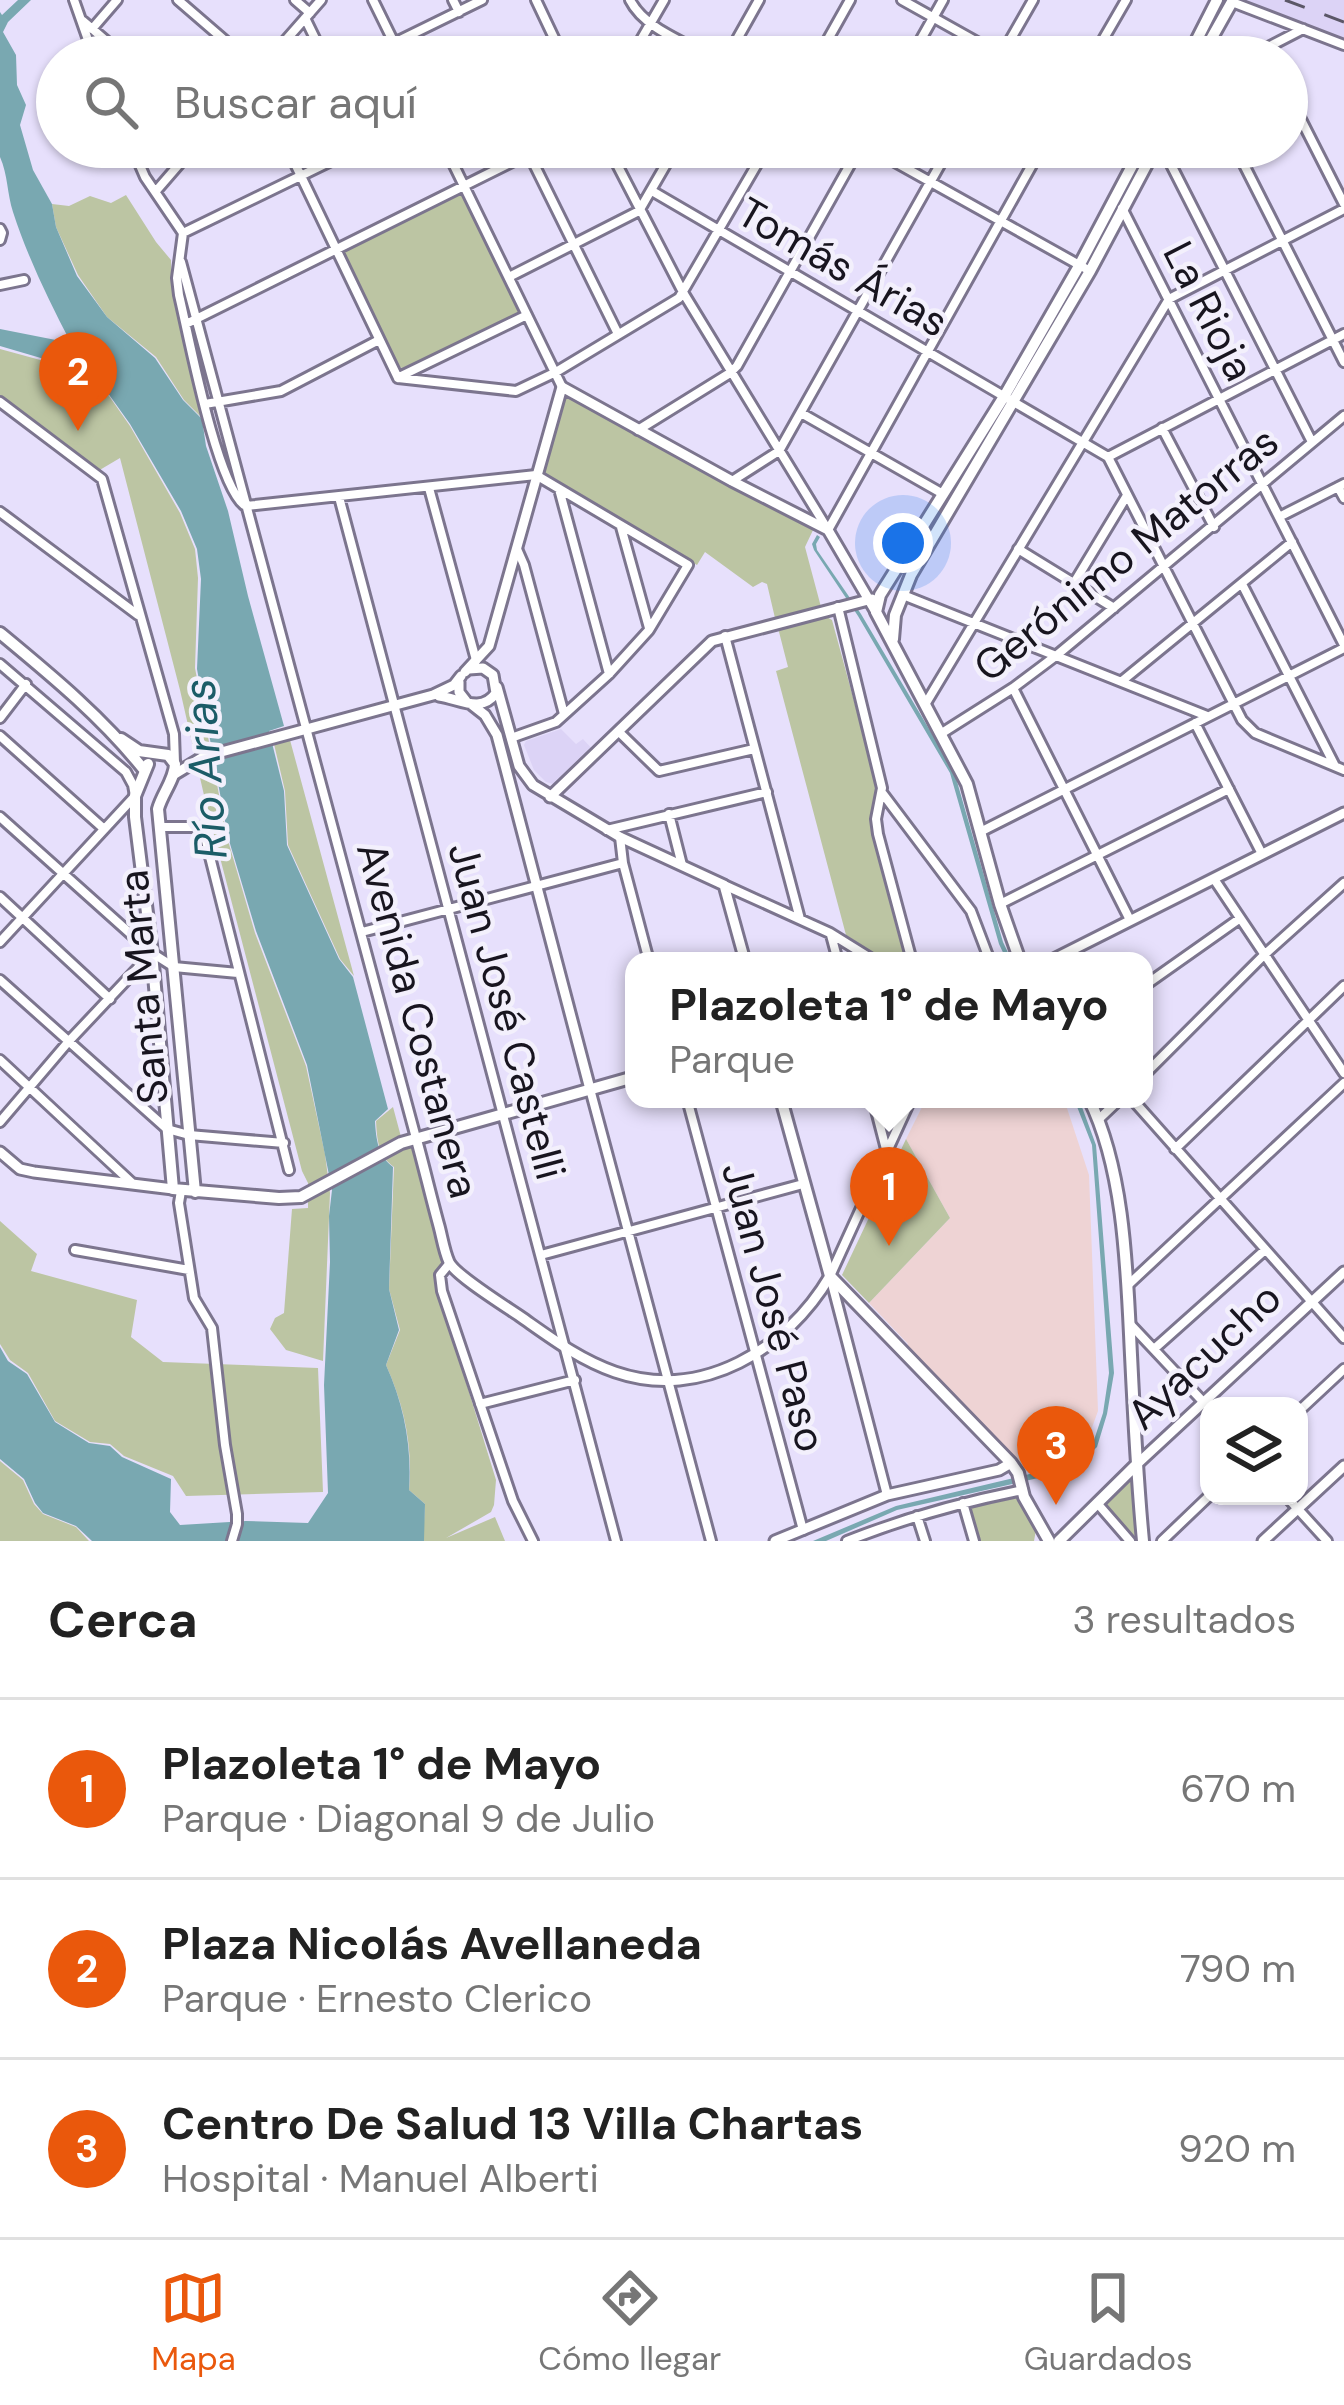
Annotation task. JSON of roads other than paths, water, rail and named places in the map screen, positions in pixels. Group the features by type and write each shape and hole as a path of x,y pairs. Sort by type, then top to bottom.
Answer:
{"main road":[{"path":"1199,36 1217,0"},
{"path":"1213,36 1232,1"},
{"path":"1085,268 1131,168"},
{"path":"894,642 896,614 910,575 1147,168"},
{"path":"878,603 943,494 1010,398"},
{"path":"878,603 902,595"},
{"path":"878,603 886,618 896,614"},
{"path":"878,603 967,784 1017,952"},
{"path":"0,633 61,682 121,740 160,767"},
{"path":"121,740 160,767"},
{"path":"160,767 135,796 144,806 163,793"},
{"name":"Santa Marta","path":"160,767 163,793 158,808 195,1192"},
{"name":"Santa Marta","path":"135,796 177,1190"},
{"path":"135,817 148,811 160,823"},
{"path":"177,1190 279,1198 310,1194 401,1142 625,1079"},
{"path":"783,1108 830,1276 1014,1468 1043,1539"},
{"path":"1094,1108 1114,1182 1128,1285 1143,1541"},
{"name":"Ayacucho","path":"1059,1541 1136,1465"}],"street":[{"path":"74,0 96,36"},
{"path":"91,36 117,0"},
{"path":"178,0 220,36"},
{"path":"295,0 316,36"},
{"path":"290,36 321,0"},
{"path":"373,0 391,36"},
{"path":"453,0 459,11"},
{"path":"408,36 482,0"},
{"path":"536,0 553,36"},
{"path":"630,0 636,11 674,36"},
{"path":"643,36 664,0"},
{"path":"739,36 759,0"},
{"path":"830,36 850,0"},
{"path":"902,0 965,36"},
{"path":"922,36 943,0"},
{"path":"1013,36 1033,0"},
{"path":"1105,36 1126,0"},
{"path":"1232,1 1344,45"},
{"path":"1292,36 1304,28"},
{"path":"926,704 1169,299 1344,206 1308,134"},
{"path":"141,168 182,233 317,168"},
{"path":"156,191 176,168"},
{"path":"297,168 398,378"},
{"path":"0,664 135,778 160,767 434,695 447,690 476,661 488,646 562,388 456,168"},
{"path":"191,322 500,168"},
{"path":"536,168 618,334"},
{"path":"618,168 730,373 878,603"},
{"path":"509,277 639,211 665,168"},
{"path":"398,378 508,392 556,372 684,294 755,168"},
{"path":"638,430 736,366 851,168"},
{"path":"904,168 1085,268"},
{"path":"732,481 779,451 939,168"},
{"path":"828,530 1030,168"},
{"path":"1171,168 1312,442"},
{"path":"1246,168 1344,362"},
{"name":"Tomás Árias","path":"652,191 1108,457"},
{"name":"La Rioja","path":"1114,200 1124,210 1344,646"},
{"path":"0,229 0,240"},
{"name":"Avenida Costanera","path":"182,233 181,262 206,404 232,493 246,506"},
{"path":"0,285 24,280"},
{"path":"398,378 527,315"},
{"name":"Avenida Costanera","path":"191,322 218,403 449,1264 440,1276 442,1291 513,1502 533,1541"},
{"path":"1339,768 1255,734 1242,720 1108,457 1344,334"},
{"path":"206,404 280,391 379,340"},
{"path":"562,388 828,530"},
{"path":"0,402 96,473 107,489 174,734 160,767"},
{"path":"801,413 943,494"},
{"name":"Gerónimo Matorras","path":"942,733 1057,655 1344,416"},
{"path":"1162,428 1214,527"},
{"path":"246,506 536,475 688,566 649,630 609,674 550,726 512,738"},
{"path":"1281,516 1341,485 1344,498"},
{"path":"429,488 476,661"},
{"path":"559,488 609,674"},
{"path":"1074,583 1127,496"},
{"name":"Juan José Castelli","path":"339,497 616,1541"},
{"path":"0,512 140,616"},
{"path":"621,525 649,630"},
{"path":"1123,681 1292,542"},
{"path":"1018,549 1114,608"},
{"path":"517,550 564,714"},
{"path":"1242,584 1339,768"},
{"path":"902,595 1208,716"},
{"path":"550,797 712,641 847,605 878,603"},
{"path":"847,605 882,793 875,819 910,952"},
{"path":"725,636 800,919"},
{"path":"488,646 522,773 550,797 620,837 830,933 861,952"},
{"path":"982,830 1344,646"},
{"path":"495,681 483,668 470,668 463,674 460,692 485,715 496,734 710,1541"},
{"path":"434,695 488,702 495,681"},
{"path":"0,718 26,684"},
{"path":"1013,688 1130,920"},
{"path":"1195,723 1262,854"},
{"path":"619,732 658,771 755,748"},
{"path":"0,736 103,828"},
{"path":"0,942 135,796 125,772"},
{"path":"1000,904 1228,789"},
{"path":"607,830 767,793"},
{"path":"882,793 971,911 987,952"},
{"path":"1068,952 1344,813"},
{"path":"669,814 682,866"},
{"path":"0,817 152,953 174,967 238,973"},
{"path":"160,823 197,827 205,838 289,1170"},
{"path":"620,837 648,952"},
{"path":"362,932 623,862"},
{"path":"1214,879 1344,1073"},
{"path":"1153,1067 1263,956 1344,883"},
{"path":"724,885 743,952"},
{"path":"0,897 110,999"},
{"path":"1153,980 1238,919"},
{"path":"830,933 835,952"},
{"path":"0,1122 152,953"},
{"path":"0,980 167,1129 284,1143"},
{"path":"1175,1149 1344,986"},
{"path":"0,1060 132,1183"},
{"path":"1128,1285 1344,1083"},
{"name":"Juan José Paso","path":"690,1108 803,1530"},
{"path":"875,1108 888,1155"},
{"path":"449,1264 566,1349 597,1365 629,1376 668,1380 706,1376 755,1354 800,1319 830,1276 907,1108"},
{"path":"1099,1119 1111,1108"},
{"path":"1140,1108 1344,1338"},
{"path":"0,1152 20,1169 177,1190"},
{"path":"541,1255 803,1184"},
{"name":"Santa Marta","path":"177,1190 194,1298 212,1328 237,1514 232,1541"},
{"path":"76,1250 189,1270"},
{"path":"1154,1349 1264,1250"},
{"name":"Ayacucho","path":"1214,1397 1344,1272"},
{"path":"830,1276 887,1496"},
{"path":"1130,1323 1200,1399"},
{"path":"1308,1403 1344,1369"},
{"path":"481,1404 574,1380"},
{"name":"Ayacucho","path":"1136,1465 1200,1410"},
{"path":"1264,1541 1344,1466"},
{"path":"776,1541 887,1496 1014,1468"},
{"path":"848,1541 873,1536 916,1516 1023,1490"},
{"path":"963,1503 974,1541"},
{"path":"1097,1503 1130,1541"},
{"path":"1162,1541 1200,1505"},
{"path":"1294,1505 1327,1541"},
{"path":"916,1516 925,1541"}],"railway":[{"path":"1285,0 1344,22"}],"place":[{"name":"Plaza Nicolás Avellaneda","path":"78,431"},
{"name":"Plazoleta 1° de Mayo","path":"889,1246"},
{"name":"Centro De Salud 13 Villa Chartas","path":"1056,1505"}],"water label":[{"name":"Río Arias","path":"205,769"}]}
